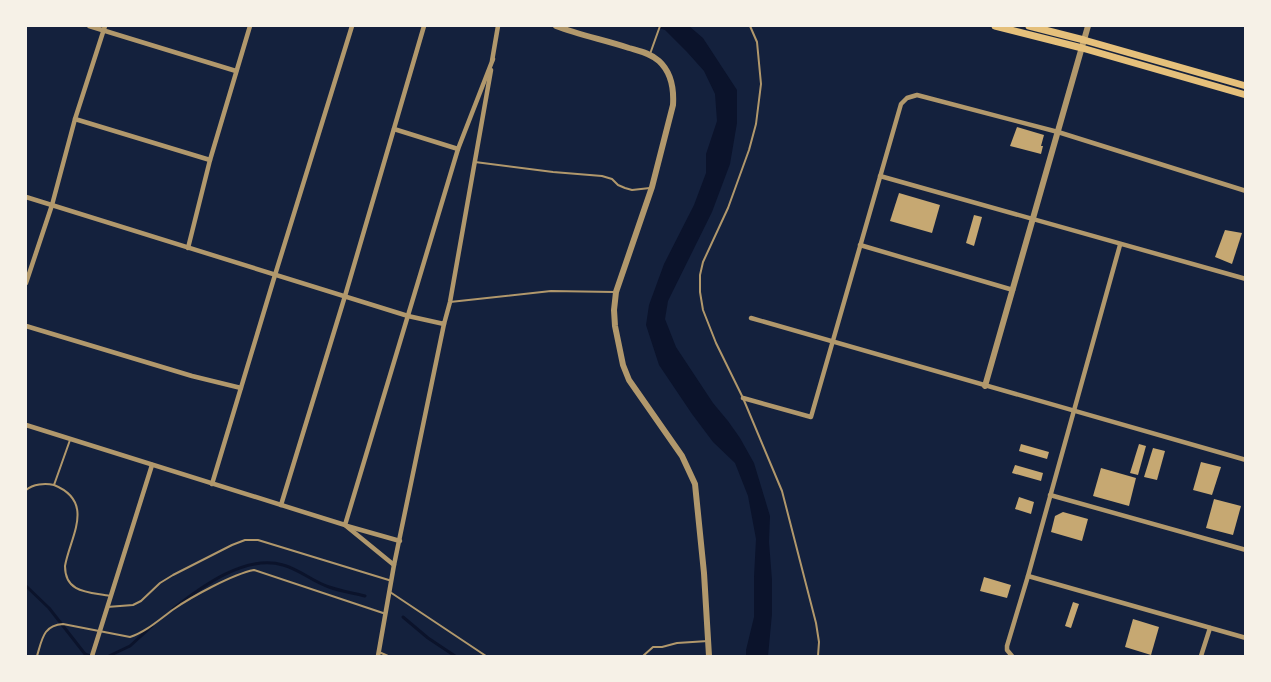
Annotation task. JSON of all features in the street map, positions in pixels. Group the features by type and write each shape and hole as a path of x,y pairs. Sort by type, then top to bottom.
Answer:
{"main road":[{"path":"995,26 1082,48 1245,95"},
{"path":"1029,26 1245,86"}],"street":[{"path":"89,26 104,28 236,71"},
{"path":"188,248 210,160 250,26"},
{"path":"212,484 352,26"},
{"path":"281,505 424,26"},
{"path":"378,654 394,565 450,302 498,26"},
{"path":"556,26 650,54 667,71 674,91 673,105 652,188 616,292 614,310 618,347 623,365 630,380 682,456 694,484 704,573 709,653"},
{"path":"985,386 1088,26"},
{"path":"26,283 52,205 75,118 104,28"},
{"path":"345,525 458,149 493,59"},
{"path":"743,398 811,417 900,104 907,98 917,95 1058,132 1245,190"},
{"path":"75,118 210,160"},
{"path":"394,129 458,149"},
{"path":"880,176 1245,279"},
{"path":"26,197 408,316 444,324"},
{"path":"860,245 1013,290"},
{"path":"1010,655 1007,646 1120,245"},
{"path":"751,318 1245,460"},
{"path":"26,326 192,376 241,388"},
{"path":"26,426 400,541"},
{"path":"92,657 152,465"},
{"path":"1050,495 1245,550"},
{"path":"345,525 394,565"},
{"path":"1028,576 1245,638"},
{"path":"1201,657 1210,628"}],"lane":[{"path":"650,54 660,26"},
{"path":"750,26 757,42 761,84 756,124 728,208 703,262 700,292 716,343 743,398 785,502 816,623 819,642 818,657"},
{"path":"474,162 602,176 632,190 652,188"},
{"path":"450,302 551,291 616,292"},
{"path":"54,485 70,440"},
{"path":"26,490 41,484 54,485 62,488 72,499 78,515 65,573 69,583 76,589 110,596"},
{"path":"107,607 133,605 173,575 232,545 252,539 392,581"},
{"path":"37,657 45,633 52,626 63,624 130,637 183,603 221,583 254,570 386,614"},
{"path":"390,592 486,657"},
{"path":"643,657 653,647 709,641"},
{"path":"378,654 387,657"}],"water":[{"path":"652,26 689,26 703,38 737,90 737,123 730,164 712,212 668,301 665,319 676,347 713,403 740,438 754,463 770,516 772,614 768,656 746,656 754,617 756,539 748,496 735,463 713,442 659,365 646,325 649,305 664,264 694,205 706,173 706,154 717,121 715,94 704,71 665,30"}],"building":[{"path":"1017,127 1044,135 1041,154 1010,146"},
{"path":"899,193 940,205 932,233 890,221"},
{"path":"974,215 982,217 974,246 966,243"},
{"path":"1225,230 1242,233 1232,264 1215,257"},
{"path":"1021,444 1049,452 1047,459 1019,451"},
{"path":"1139,444 1146,446 1138,475 1130,473"},
{"path":"1153,448 1165,451 1157,480 1144,477"},
{"path":"1201,462 1221,467 1212,495 1193,490"},
{"path":"1015,465 1043,473 1041,481 1012,473"},
{"path":"1101,468 1136,478 1129,506 1093,496"},
{"path":"1019,497 1034,502 1031,514 1015,509"},
{"path":"1214,499 1241,506 1233,535 1206,528"},
{"path":"1063,512 1088,519 1082,541 1051,532 1055,516"},
{"path":"984,577 1011,585 1007,598 980,591"},
{"path":"1073,602 1079,604 1071,628 1065,626"},
{"path":"1133,619 1159,627 1151,655 1125,647"}],"waterway":[{"path":"173,609 224,575 254,564 283,565 329,587 365,596"},
{"path":"26,586 49,608 85,654 90,656"},
{"path":"403,617 428,638 455,656"},
{"path":"109,656 130,646 152,626"}]}
